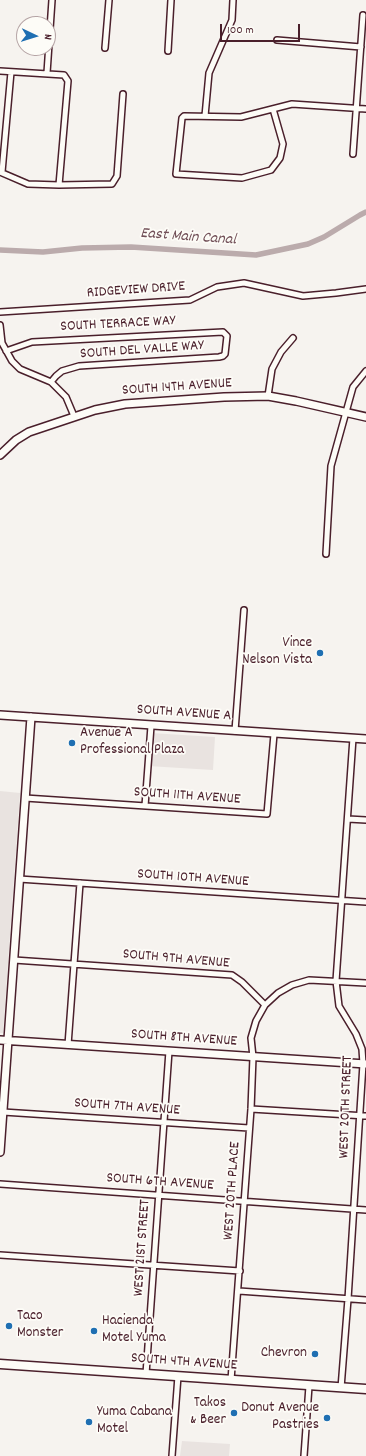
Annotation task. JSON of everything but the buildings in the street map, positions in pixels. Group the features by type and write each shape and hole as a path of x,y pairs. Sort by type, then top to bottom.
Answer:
{"main road":[{"name":"SOUTH 4TH AVENUE","path":"0,1364 366,1389"}],"street":[{"path":"47,73 52,0"},
{"path":"105,48 109,0"},
{"path":"168,51 171,0"},
{"path":"205,116 209,73 232,20 233,0"},
{"path":"353,154 363,16"},
{"path":"277,40 361,47"},
{"path":"0,72 47,73 64,75 68,81 60,185"},
{"path":"11,72 1,172 28,184 112,184 116,176 123,94"},
{"path":"273,109 283,144 280,158 270,170 242,178 176,174 182,118 184,116 241,117 292,104 366,109"},
{"name":"RIDGEVIEW DRIVE","path":"0,312 190,300 217,287 244,283 304,296 366,289"},
{"path":"0,325 2,343 12,361 20,369 51,382 66,398 74,416"},
{"name":"SOUTH TERRACE WAY","path":"6,351 32,342 222,332 226,336 227,341"},
{"path":"268,396 272,369 281,352 292,338"},
{"name":"SOUTH DEL VALLE WAY","path":"51,382 62,371 79,366 219,357 225,354 227,341"},
{"path":"326,554 332,466 353,387 366,371"},
{"name":"SOUTH 14TH AVENUE","path":"0,455 23,435 42,427 95,410 125,404 224,397 268,396 366,417"},
{"path":"235,731 244,610"},
{"name":"SOUTH AVENUE A","path":"0,715 366,739"},
{"path":"0,1152 3,1112 4,1040 14,960 30,717"},
{"path":"145,806 151,726"},
{"name":"SOUTH 11TH AVENUE","path":"25,798 267,814 274,734"},
{"name":"WEST 20TH STREET","path":"341,1388 365,1064 362,1049 356,1034 339,1006 336,981 353,738"},
{"path":"348,819 366,820"},
{"name":"SOUTH 10TH AVENUE","path":"19,879 366,902"},
{"path":"68,1044 80,883"},
{"name":"SOUTH 9TH AVENUE","path":"14,960 232,975 242,982 265,1005"},
{"path":"265,1005 278,993 292,985 309,980 366,983"},
{"name":"WEST 20TH PLACE","path":"231,1380 239,1291 251,1109 253,1057 251,1038 256,1021 265,1005"},
{"name":"SOUTH 8TH AVENUE","path":"4,1040 365,1064"},
{"name":"WEST 21ST STREET","path":"146,1374 169,1051"},
{"path":"251,1109 366,1116"},
{"name":"SOUTH 7TH AVENUE","path":"3,1112 249,1128"},
{"name":"SOUTH 6TH AVENUE","path":"0,1184 159,1194 366,1210"},
{"path":"0,1255 240,1271"},
{"path":"239,1291 366,1300"},
{"path":"172,1456 178,1376"},
{"path":"304,1456 308,1386"}],"shaded area":[{"path":"151,733 215,737 213,770 148,766"},
{"path":"0,791 20,793 3,1033 0,1033"},
{"path":"182,1441 230,1444 229,1456 180,1456"}],"waterway":[{"name":"East Main Canal","path":"0,250 43,252 82,248 131,247 256,255 308,244 324,237 366,212"}],"place":[{"name":"Vince Nelson Vista","path":"320,653"},
{"name":"Avenue A Professional Plaza","path":"72,743"},
{"name":"Taco Monster","path":"9,1326"},
{"name":"Hacienda Motel Yuma","path":"94,1331"},
{"name":"Chevron","path":"315,1354"},
{"name":"Takos & Beer","path":"234,1413"},
{"name":"Donut Avenue Pastries","path":"327,1418"},
{"name":"Yuma Cabana Motel","path":"89,1422"}]}
